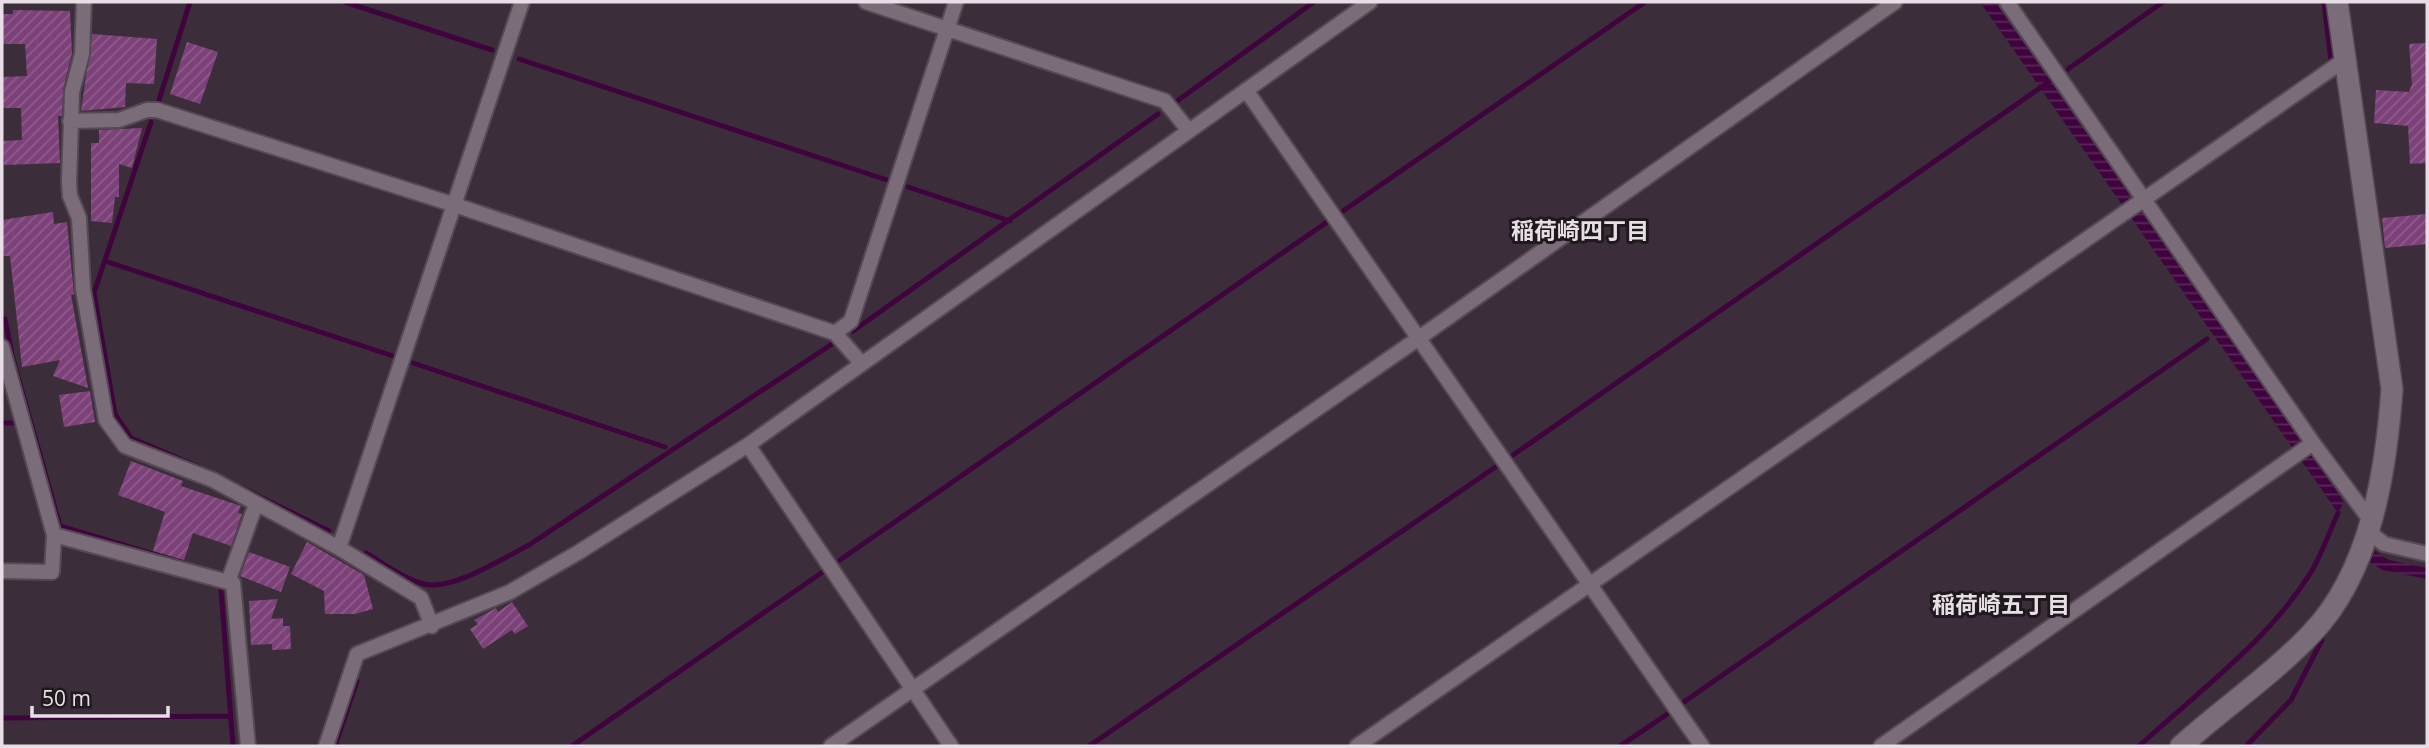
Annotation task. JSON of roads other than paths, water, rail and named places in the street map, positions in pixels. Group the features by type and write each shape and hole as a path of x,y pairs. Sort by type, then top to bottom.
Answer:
{"street":[{"path":"84,2 82,54 72,92 70,196 79,218 83,289 106,420 125,446 213,480 339,548 421,598 432,626"},
{"path":"339,548 452,204 522,2"},
{"path":"866,2 1165,101 1189,131"},
{"path":"835,333 851,321 957,2"},
{"path":"326,746 357,654 432,626 510,592 579,552 748,444 1370,2"},
{"path":"831,746 1419,338 1895,2"},
{"path":"2007,2 2370,526 2384,544 2427,554"},
{"path":"2181,746 2278,667 2313,632 2344,585 2370,526 2387,451 2392,389 2343,61 2337,2"},
{"path":"1357,746 2343,61"},
{"path":"1246,90 1702,746"},
{"path":"70,121 119,120 147,110 157,110 452,204 835,333 862,364"},
{"path":"2,347 54,535 52,572 2,571"},
{"path":"1881,746 2313,443"},
{"path":"748,444 951,746"},
{"path":"229,582 256,503"},
{"path":"54,535 233,583 248,746"}],"waterway":[{"path":"159,100 190,2"},
{"path":"345,2 492,50"},
{"path":"1177,101 1314,2"},
{"path":"1343,211 1645,2"},
{"path":"2068,69 2163,2"},
{"path":"2324,2 2331,61"},
{"path":"519,59 887,180"},
{"path":"1513,455 2050,81"},
{"path":"853,331 1158,114"},
{"path":"151,122 94,293 115,414 131,438 199,467"},
{"path":"908,187 1010,221"},
{"path":"840,560 1327,222"},
{"path":"105,261 393,356"},
{"path":"5,319 13,359 60,526 183,563"},
{"path":"1681,704 2207,339"},
{"path":"366,553 402,575 424,584 449,583 478,572 529,545 832,344"},
{"path":"413,363 665,447"},
{"path":"2,423 18,423"},
{"path":"1089,746 1497,466"},
{"path":"240,487 329,531"},
{"path":"2139,746 2254,643 2275,620 2311,572 2338,513"},
{"path":"572,746 824,571"},
{"path":"221,590 233,746"},
{"path":"2246,746 2291,700 2322,640"},
{"path":"335,746 357,681"},
{"path":"1620,746 1669,713"},
{"path":"2,718 230,716"}],"district":[{"name":"稲荷崎四丁目","path":"1580,230"},
{"name":"稲荷崎五丁目","path":"2001,604"}]}
